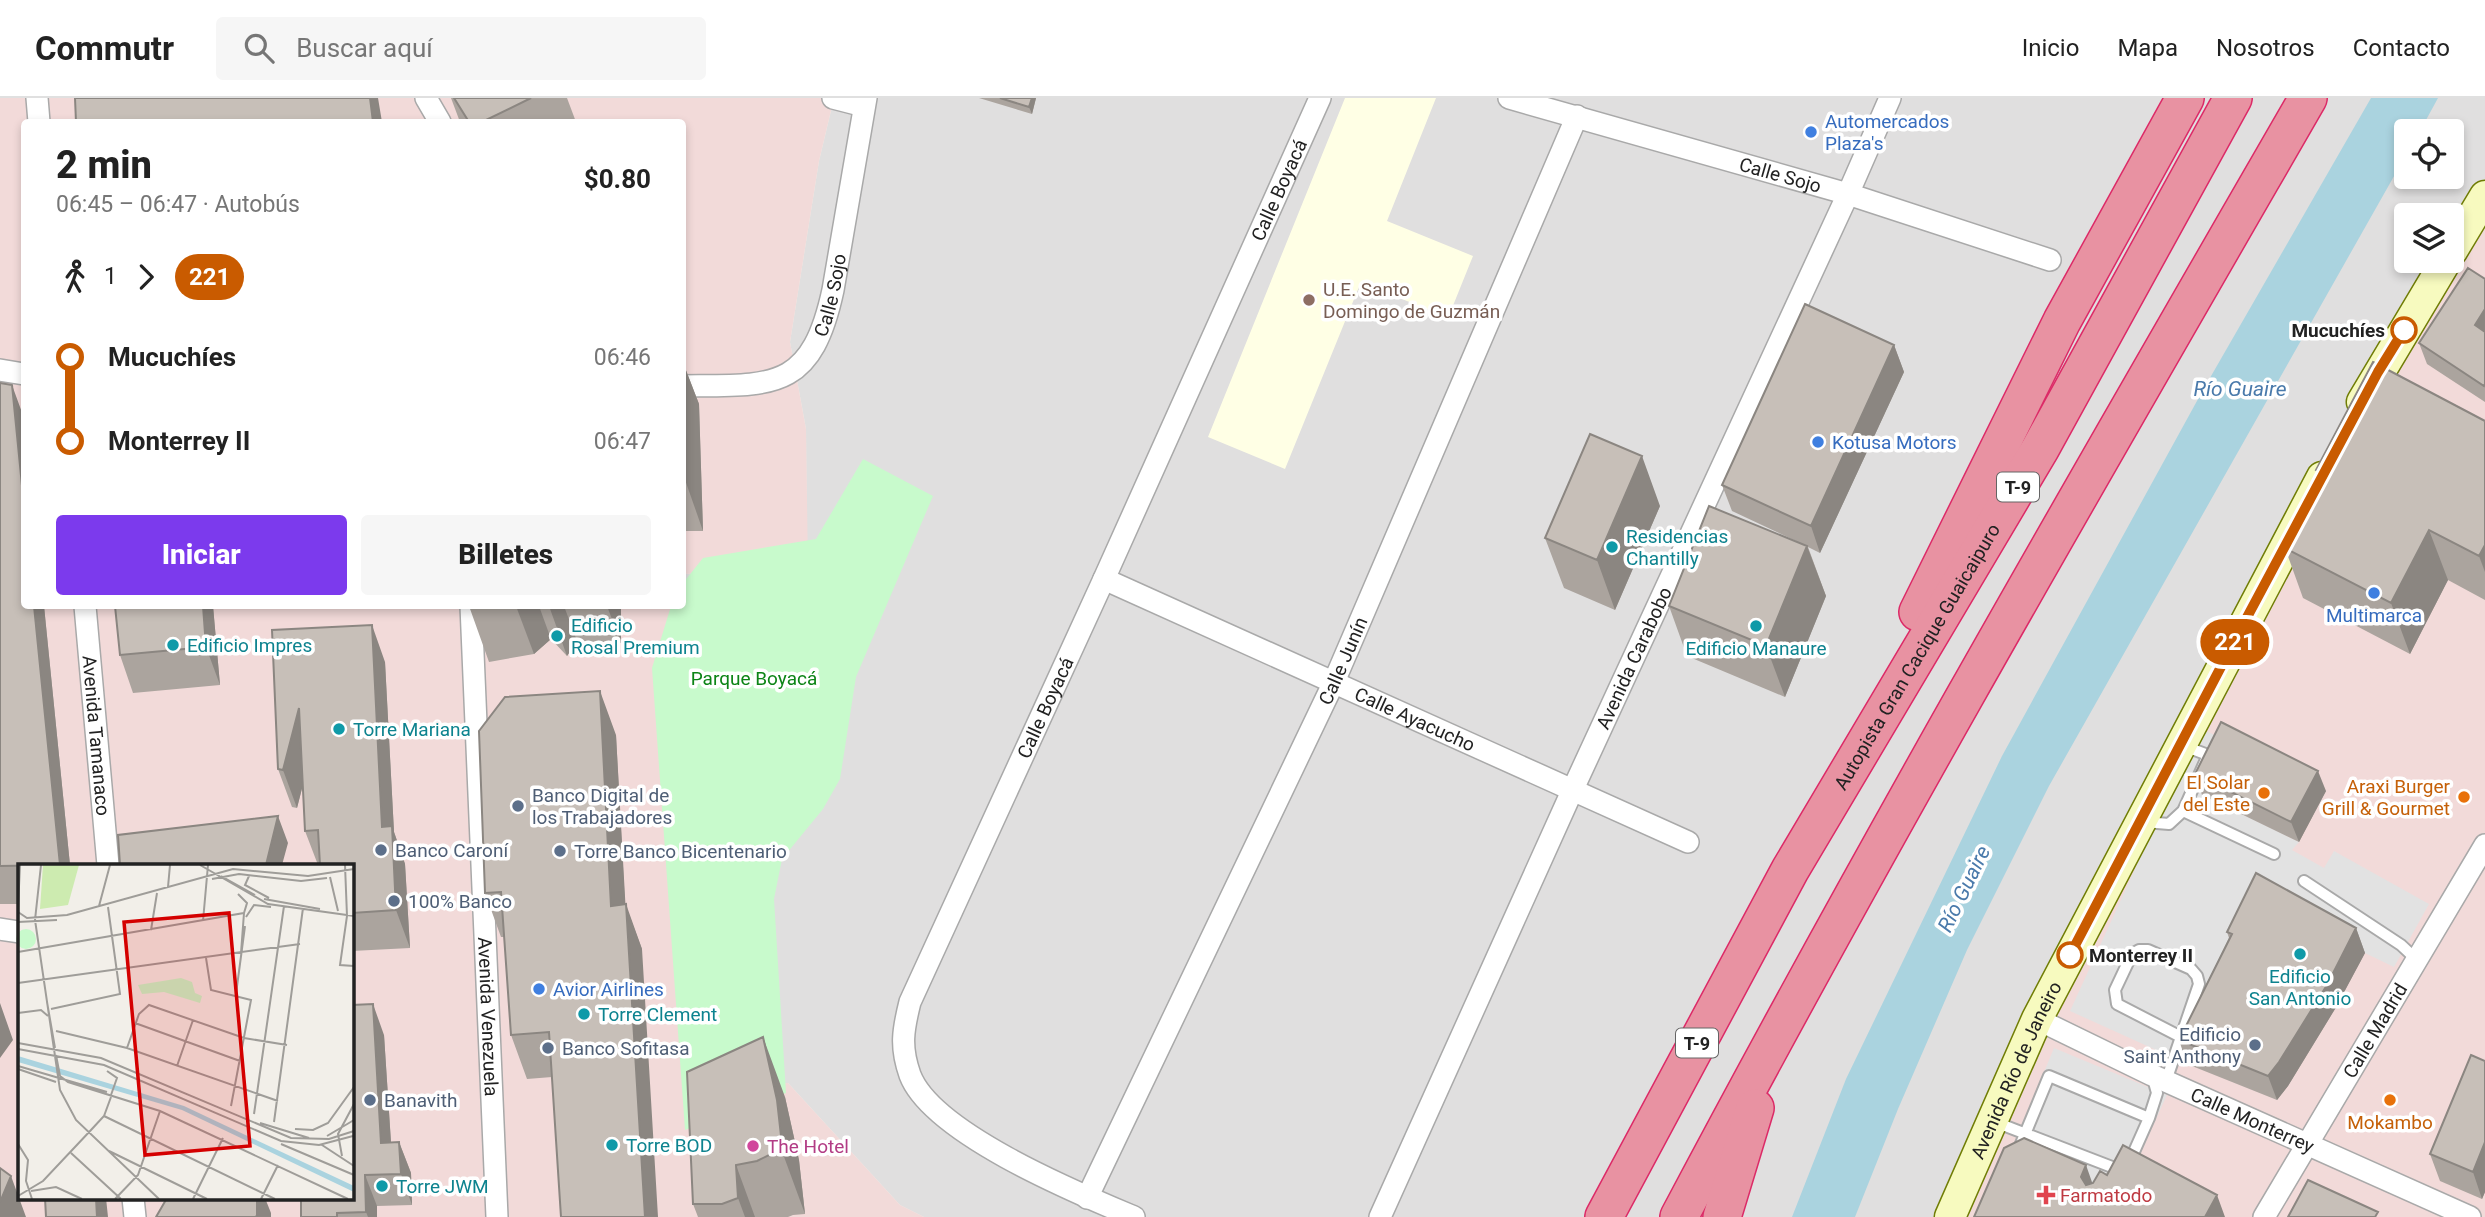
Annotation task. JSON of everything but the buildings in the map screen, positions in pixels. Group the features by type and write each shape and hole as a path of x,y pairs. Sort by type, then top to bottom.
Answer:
{"highway":[{"path":"1790,870 2062,321 2185,98"},
{"name":"Autopista Gran Cacique Guaicaipuro","path":"1604,1217 1790,870 2040,449 2233,98"},
{"path":"1679,1217 1785,1016 1973,679 2308,98"},
{"path":"1722,1217 1785,1016"}],"street":[{"path":"37,98 39,119"},
{"path":"426,98 440,119"},
{"path":"442,119 443,98"},
{"path":"833,98 865,102"},
{"name":"Calle Boyacá","path":"1134,1217 1087,1198 988,1148 932,1107 911,1077 902,1037 910,1002 1320,98"},
{"name":"Calle Sojo","path":"1509,98 1848,194 2050,260"},
{"name":"Avenida Carabobo","path":"1380,1217 1890,98"},
{"name":"Calle Sojo","path":"686,386 764,383 780,379 807,358 817,343 827,318 865,102"},
{"name":"Calle Junín","path":"1087,1198 1333,684 1577,116"},
{"path":"2464,231 2485,196"},
{"name":"Avenida Río de Janeiro","path":"1950,1217 2037,1019 2340,443 2388,378 2440,273"},
{"path":"0,370 21,374"},
{"name":"Calle Ayacucho","path":"1104,579 1688,842"},
{"name":"Avenida Tamanaco","path":"85,609 108,864"},
{"name":"Avenida Venezuela","path":"471,609 497,1217"},
{"name":"Calle Madrid","path":"2264,1217 2485,845"},
{"path":"0,929 18,932"},
{"name":"Calle Monterrey","path":"2037,1019 2159,1078 2470,1217"}],"lane":[{"path":"2142,822 2169,824 2183,811 2208,755 2181,745"},
{"path":"2183,811 2274,853"},
{"path":"2304,881 2402,946 2416,959"},
{"path":"2119,1184 2149,1118 2159,1078 2181,1037 2199,984 2191,969 2148,950 2139,950 2132,954 2115,990 2117,1004 2181,1037"},
{"path":"2015,1157 2049,1076 2149,1118"},
{"path":"1992,1122 2125,1172"}],"shaded area":[{"path":"0,98 834,98 819,161 790,342 806,429 808,570 686,574 686,119 21,119 21,609 679,609 691,1088 788,1083 900,1205 924,1217 0,1217"},
{"path":"834,98 2485,98 2485,217 2464,257 2464,203 2394,203 2394,273 2455,273 1957,1217 924,1217 900,1205 788,1083 691,1088 684,609 686,609 686,574 807,570 806,429 790,342 819,161"},
{"name":"U.E. Santo Domingo de Guzmán","path":"1345,98 1436,98 1387,221 1473,256 1448,318 1361,282 1285,469 1208,437"},
{"path":"2485,217 2485,1217 1957,1217 2012,1091 2341,455 2451,273 2464,273 2464,252"},
{"path":"2204,730 2229,742 2203,795 2299,842 2292,850 2324,868 2334,851 2429,904 2394,967 2365,953 2236,956 2187,1064 2070,1011 2152,832"},
{"path":"2054,1048 2167,1095 2115,1208 1984,1217"}],"green space":[{"name":"Parque Boyacá","path":"863,459 933,496 856,677 840,779 823,809 782,859 774,899 786,1093 685,1130 652,668 670,609 686,609 686,579 703,558 816,539"}],"water":[{"name":"Río Guaire","path":"2371,98 2438,98 2427,119 2394,119 2394,176 2049,786 1967,950 1898,1109 1855,1217 1792,1217 1846,1079 2002,756 2203,390"}],"bus line":[{"name":"221","path":"2070,955 2378,372 2404,330"}],"place":[{"name":"Automercados Plaza's","path":"1811,132"},
{"name":"U.E. Santo Domingo de Guzmán","path":"1309,300"},
{"name":"Mucuchíes","path":"2404,330"},
{"name":"Kotusa Motors","path":"1818,442"},
{"name":"Residencias Chantilly","path":"1612,547"},
{"name":"Multimarca","path":"2374,593"},
{"name":"Edificio Manaure","path":"1756,626"},
{"name":"Edificio Rosal Premium","path":"557,636"},
{"name":"Edificio Impres","path":"173,645"},
{"name":"Torre Mariana","path":"339,729"},
{"name":"El Solar del Este","path":"2264,793"},
{"name":"Araxi Burger Grill & Gourmet","path":"2464,797"},
{"name":"Banco Digital de los Trabajadores","path":"518,806"},
{"name":"Banco Caroní","path":"381,850"},
{"name":"Torre Banco Bicentenario","path":"560,851"},
{"name":"100% Banco","path":"394,901"},
{"name":"Edificio San Antonio","path":"2300,954"},
{"name":"Monterrey II","path":"2070,955"},
{"name":"Avior Airlines","path":"539,989"},
{"name":"Torre Clement","path":"584,1014"},
{"name":"Edificio Saint Anthony","path":"2255,1045"},
{"name":"Banco Sofitasa","path":"548,1048"},
{"name":"Banavith","path":"370,1100"},
{"name":"Mokambo","path":"2390,1100"},
{"name":"Torre BOD","path":"612,1145"},
{"name":"The Hotel","path":"753,1146"},
{"name":"Torre JWM","path":"382,1186"},
{"name":"Farmatodo","path":"2046,1195"}]}
